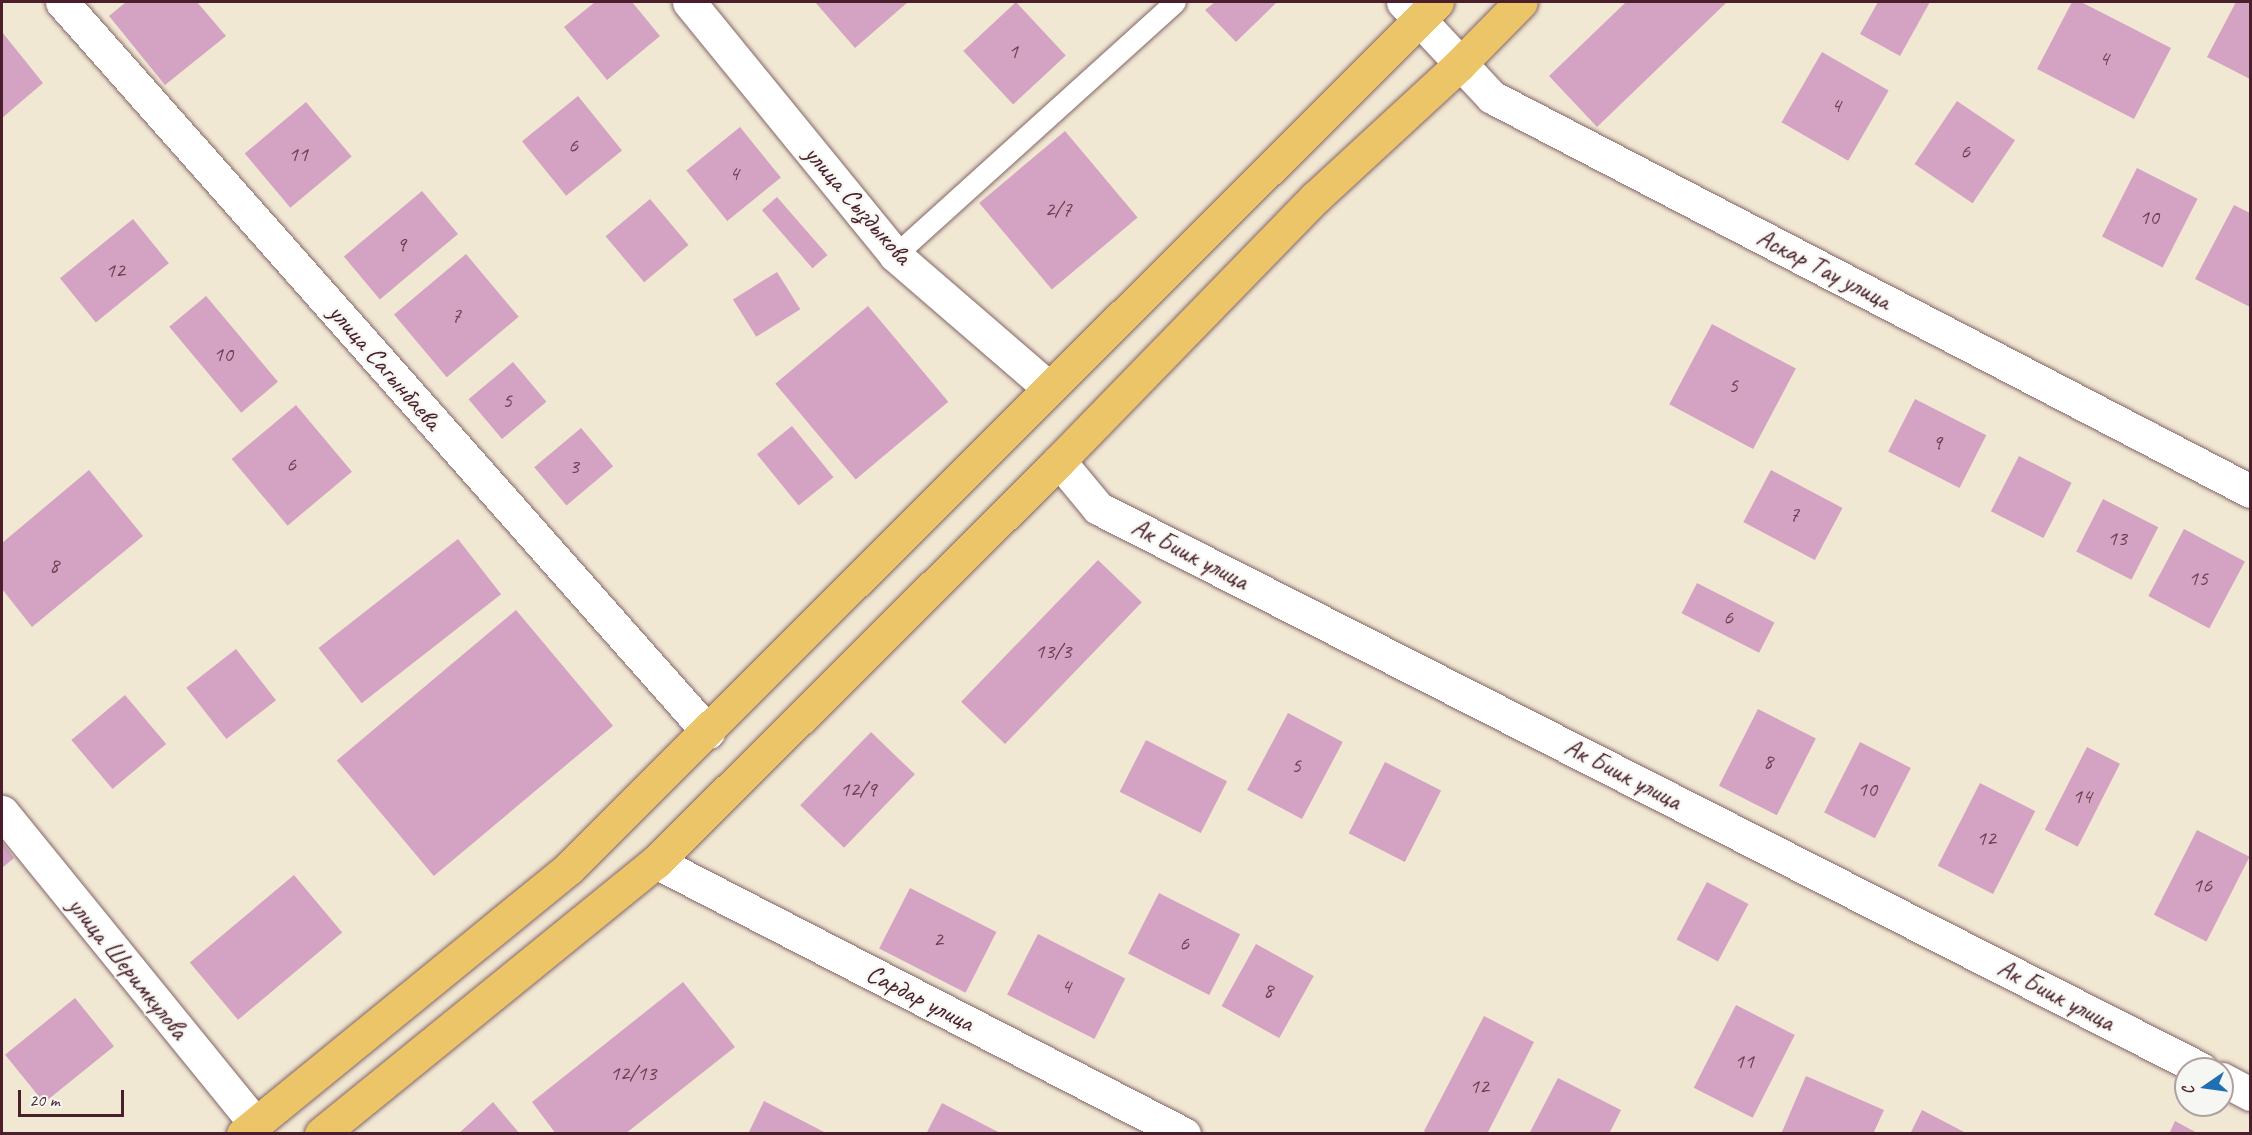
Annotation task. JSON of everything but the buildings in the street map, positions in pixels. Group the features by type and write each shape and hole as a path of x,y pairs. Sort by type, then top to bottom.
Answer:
{"highway":[{"path":"321,1134 656,862 1059,461 1316,197 1459,65 1521,2"},
{"path":"249,1128 569,868 708,732 1049,388 1420,7"}],"street":[{"name":"улица Сагынбаева","path":"62,2 708,732"},
{"name":"улица Сыздыкова","path":"689,2 895,255 1049,388"},
{"name":"Аскар Тау улица","path":"1420,7 1459,65 1492,97 2250,491"},
{"name":"Ак Биик улица","path":"1059,461 1098,508 2177,1057"},
{"name":"улица Шеримкулова","path":"2,812 249,1128"},
{"name":"Сардар улица","path":"656,862 1184,1134"},
{"path":"2234,1086 2250,1094"}],"lane":[{"path":"895,255 1175,2"}]}
